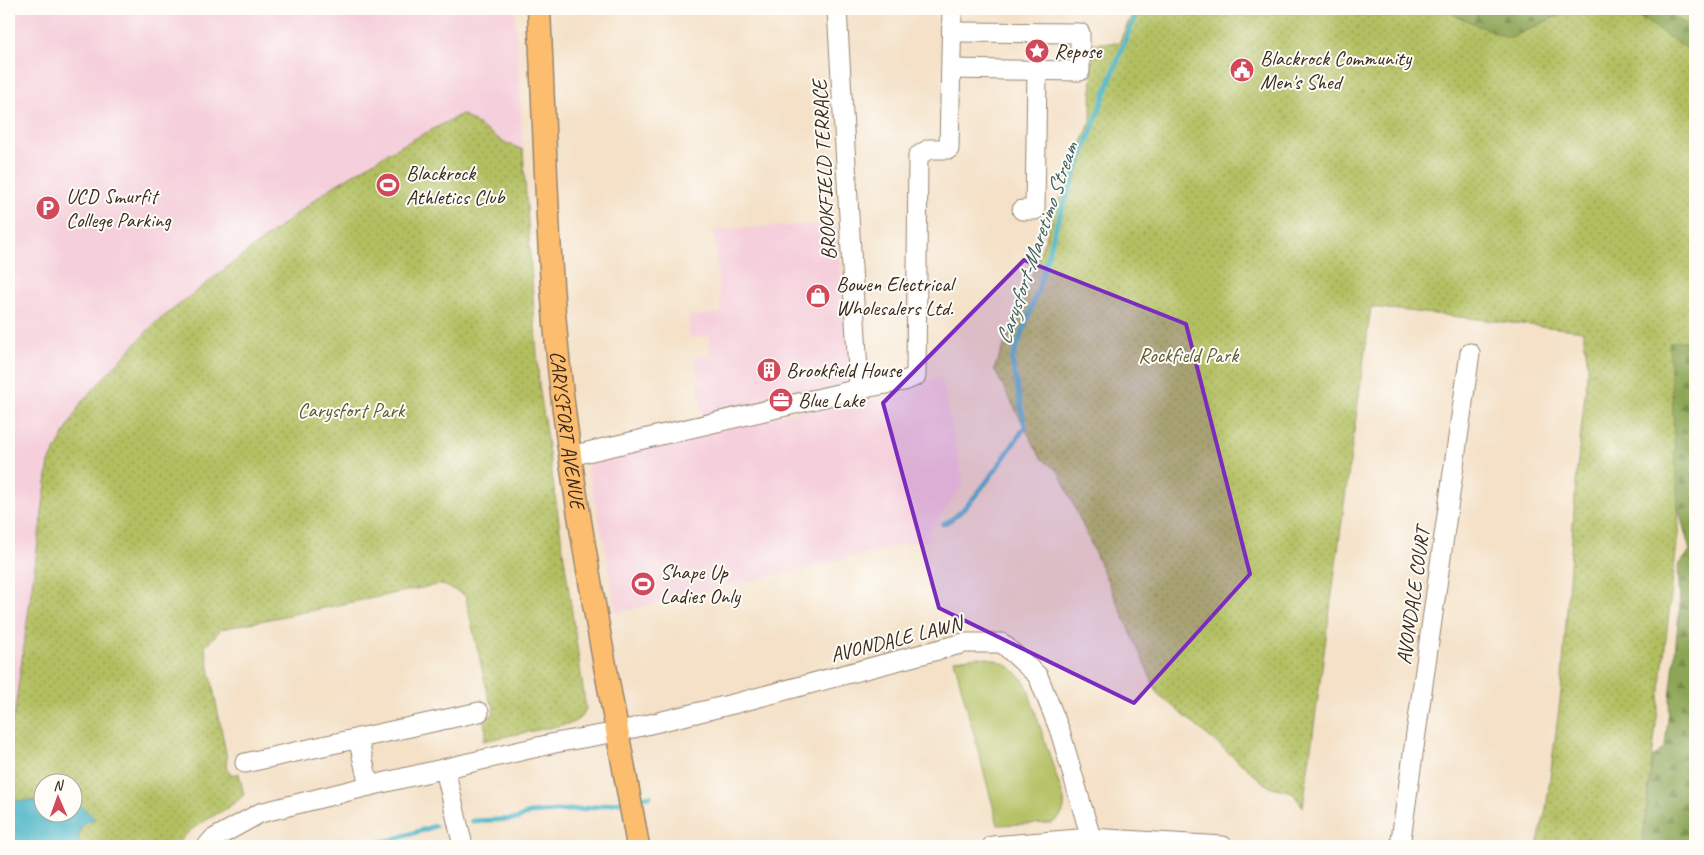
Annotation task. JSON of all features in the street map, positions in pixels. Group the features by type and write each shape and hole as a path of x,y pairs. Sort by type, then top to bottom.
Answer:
{"main road":[{"name":"CARYSFORT AVENUE","path":"539,9 555,320 570,456 638,846"}],"street":[{"name":"BROOKFIELD TERRACE","path":"837,9 860,389"},
{"path":"570,456 860,389 904,382 916,376 918,156 929,149 949,149 952,9"},
{"path":"951,68 1080,71 1080,33 952,32"},
{"path":"1022,210 1035,210 1037,71"},
{"name":"AVONDALE COURT","path":"1400,846 1470,353"},
{"name":"AVONDALE LAWN","path":"617,732 964,643 1002,643 1038,676 1060,732 1092,838"},
{"path":"245,762 478,712"},
{"path":"207,846 213,840 260,812 555,743 617,732"},
{"path":"358,738 369,786"},
{"path":"445,769 463,846"},
{"path":"992,846 1092,838 1223,846"}],"highlighted area":[{"path":"1024,260 1186,324 1250,574 1134,703 939,608 883,403"}],"shaded area":[{"path":"9,9 515,9 523,150 502,141 462,114 391,151 326,191 154,324 82,401 14,717 9,718"},
{"path":"836,223 851,383 702,418 695,356 710,355 709,336 690,338 688,316 721,313 714,230"},
{"path":"941,377 964,483 934,525 928,539 616,613 606,549 587,470 592,459 852,398 863,402 876,399 885,390"}],"green space":[{"name":"Rockfield Park","path":"1134,9 1441,9 1509,39 1572,9 1627,9 1695,54 1695,340 1669,342 1679,526 1642,846 1537,846 1546,809 1561,692 1577,469 1588,366 1583,331 1371,307 1303,807 1292,792 1268,786 1158,694 1059,472 1041,458 994,369 1021,306 1067,178 1091,121 1092,43 1119,43"},
{"path":"1441,9 1572,9 1509,39"},
{"path":"1627,9 1695,9 1695,54"},
{"path":"1627,9 1661,9 1684,23 1695,25 1695,54"},
{"name":"Carysfort Park","path":"462,114 502,141 523,150 539,384 586,709 581,717 573,723 483,741 486,732 483,718 493,715 494,706 489,699 465,595 441,584 221,629 205,647 227,758 226,767 231,775 239,773 244,795 227,808 189,831 177,846 9,846 9,718 14,717 49,462 82,401 154,324 326,191 391,151"},
{"path":"1695,340 1695,800 1691,846 1617,846 1623,785 1665,747 1680,604 1678,566 1690,551 1667,467 1669,341"},
{"path":"977,657 993,659 1005,664 1016,672 1026,684 1064,799 1062,813 1052,823 998,825 954,660"},
{"path":"1695,800 1695,846 1691,846"}],"water":[{"path":"32,800 32,822 82,822 82,807 95,819 90,820 80,829 79,837 82,846 9,846 9,801"}],"waterway":[{"name":"Carysfort-Maretimo Stream","path":"943,524 953,518 975,496 1025,427 1012,360 1037,293 1057,223 1127,35 1139,9"},
{"name":"Carysfort-Maretimo Stream","path":"635,799 650,796"},
{"name":"Carysfort-Maretimo Stream","path":"472,821 517,819 529,813 583,809 624,801"},
{"name":"Carysfort-Maretimo Stream","path":"362,846 395,839 435,826"}],"place":[{"name":"Repose","path":"1037,51"},
{"name":"Blackrock Community Men's Shed","path":"1242,70"},
{"name":"Blackrock Athletics Club","path":"388,185"},
{"name":"UCD Smurfit College Parking","path":"48,208"},
{"name":"Bowen Electrical Wholesalers Ltd.","path":"818,296"},
{"name":"Brookfield House","path":"769,370"},
{"name":"Blue Lake","path":"781,400"},
{"name":"Shape Up Ladies Only","path":"643,584"}]}
